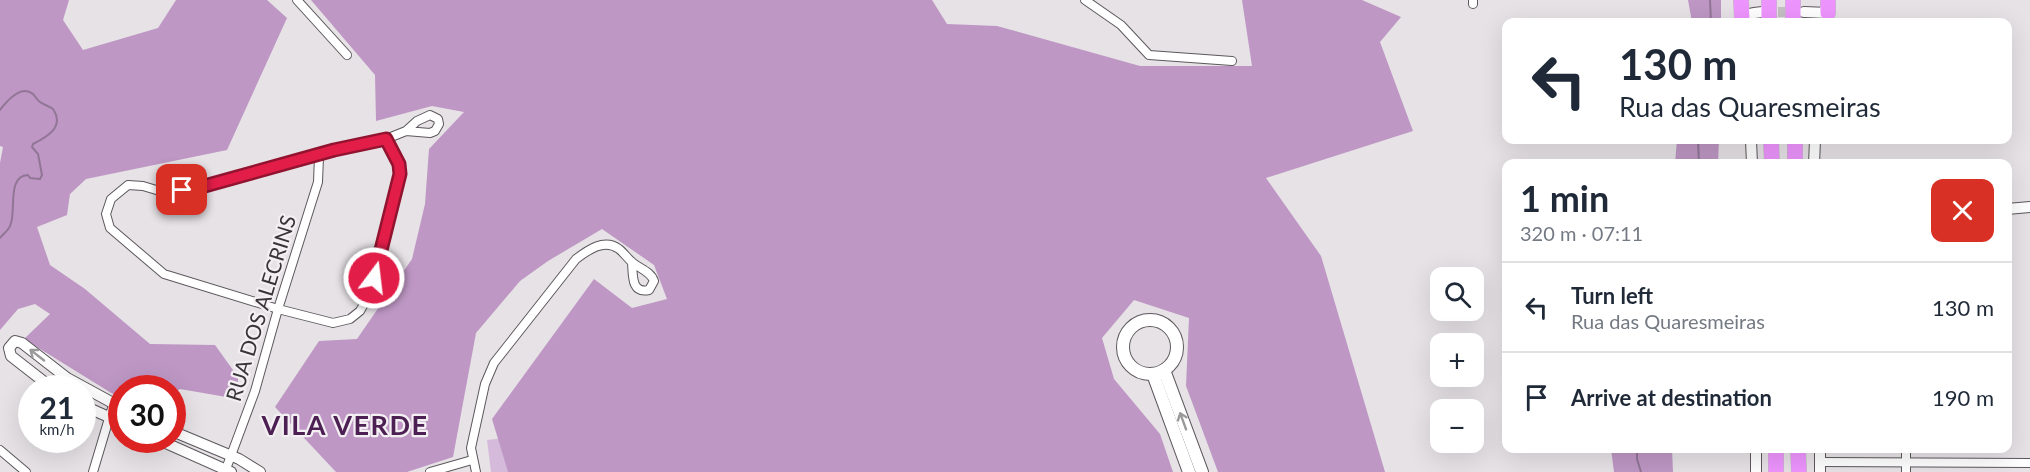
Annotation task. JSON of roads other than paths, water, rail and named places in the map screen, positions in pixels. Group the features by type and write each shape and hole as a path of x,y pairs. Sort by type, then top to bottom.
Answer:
{"highway":[{"path":"1741,0 1741,18"},
{"path":"1793,0 1799,17"},
{"path":"1776,453 1776,472"},
{"path":"1798,453 1799,472"}],"main road":[{"path":"1141,321 1158,321 1172,331 1176,339 1175,356 1159,372 1136,370 1125,357 1124,340 1127,332 1141,321"},
{"path":"1159,372 1189,472"},
{"path":"1159,372 1202,472"}],"street":[{"path":"297,0 347,55"},
{"path":"1085,0 1121,25 1149,55 1232,60"},
{"path":"1744,18 1748,14 1767,11"},
{"path":"1799,17 1828,12"},
{"path":"386,139 399,164 400,174 374,278 360,311 350,319 333,323 278,309 164,274 110,228 106,214 111,199 128,185 143,186 163,192 201,187 334,150 386,139 406,131"},
{"path":"1751,144 1752,159"},
{"path":"1814,159 1815,144"},
{"name":"RUA DOS ALECRINS","path":"228,470 255,392 278,309 318,182 319,156"},
{"path":"2012,209 2030,207"},
{"path":"476,472 472,460 473,435 485,384 494,363 576,259 590,248 606,245 619,249 632,262"},
{"path":"32,375 5,358 15,341 19,341 67,378 108,401"},
{"path":"93,472 108,417 96,411"},
{"path":"186,437 231,456 260,472"},
{"path":"0,450 26,472"},
{"path":"186,452 228,470"},
{"path":"1756,453 1756,472"},
{"path":"429,472 472,460"},
{"path":"1820,467 2030,463"}],"waterway":[{"path":"1710,0 1711,18"},
{"path":"0,110 14,95 28,91 40,102 53,109 57,121 49,135 33,144 32,147 38,154 42,175 40,179 30,178 28,175 17,181 14,188 12,220 9,228 0,238"},
{"path":"1698,144 1699,159"},
{"path":"1637,453 1641,472"}],"tunnel":[{"path":"1763,12 1798,12"}],"district":[{"name":"VILA VERDE","path":"345,424"}]}
